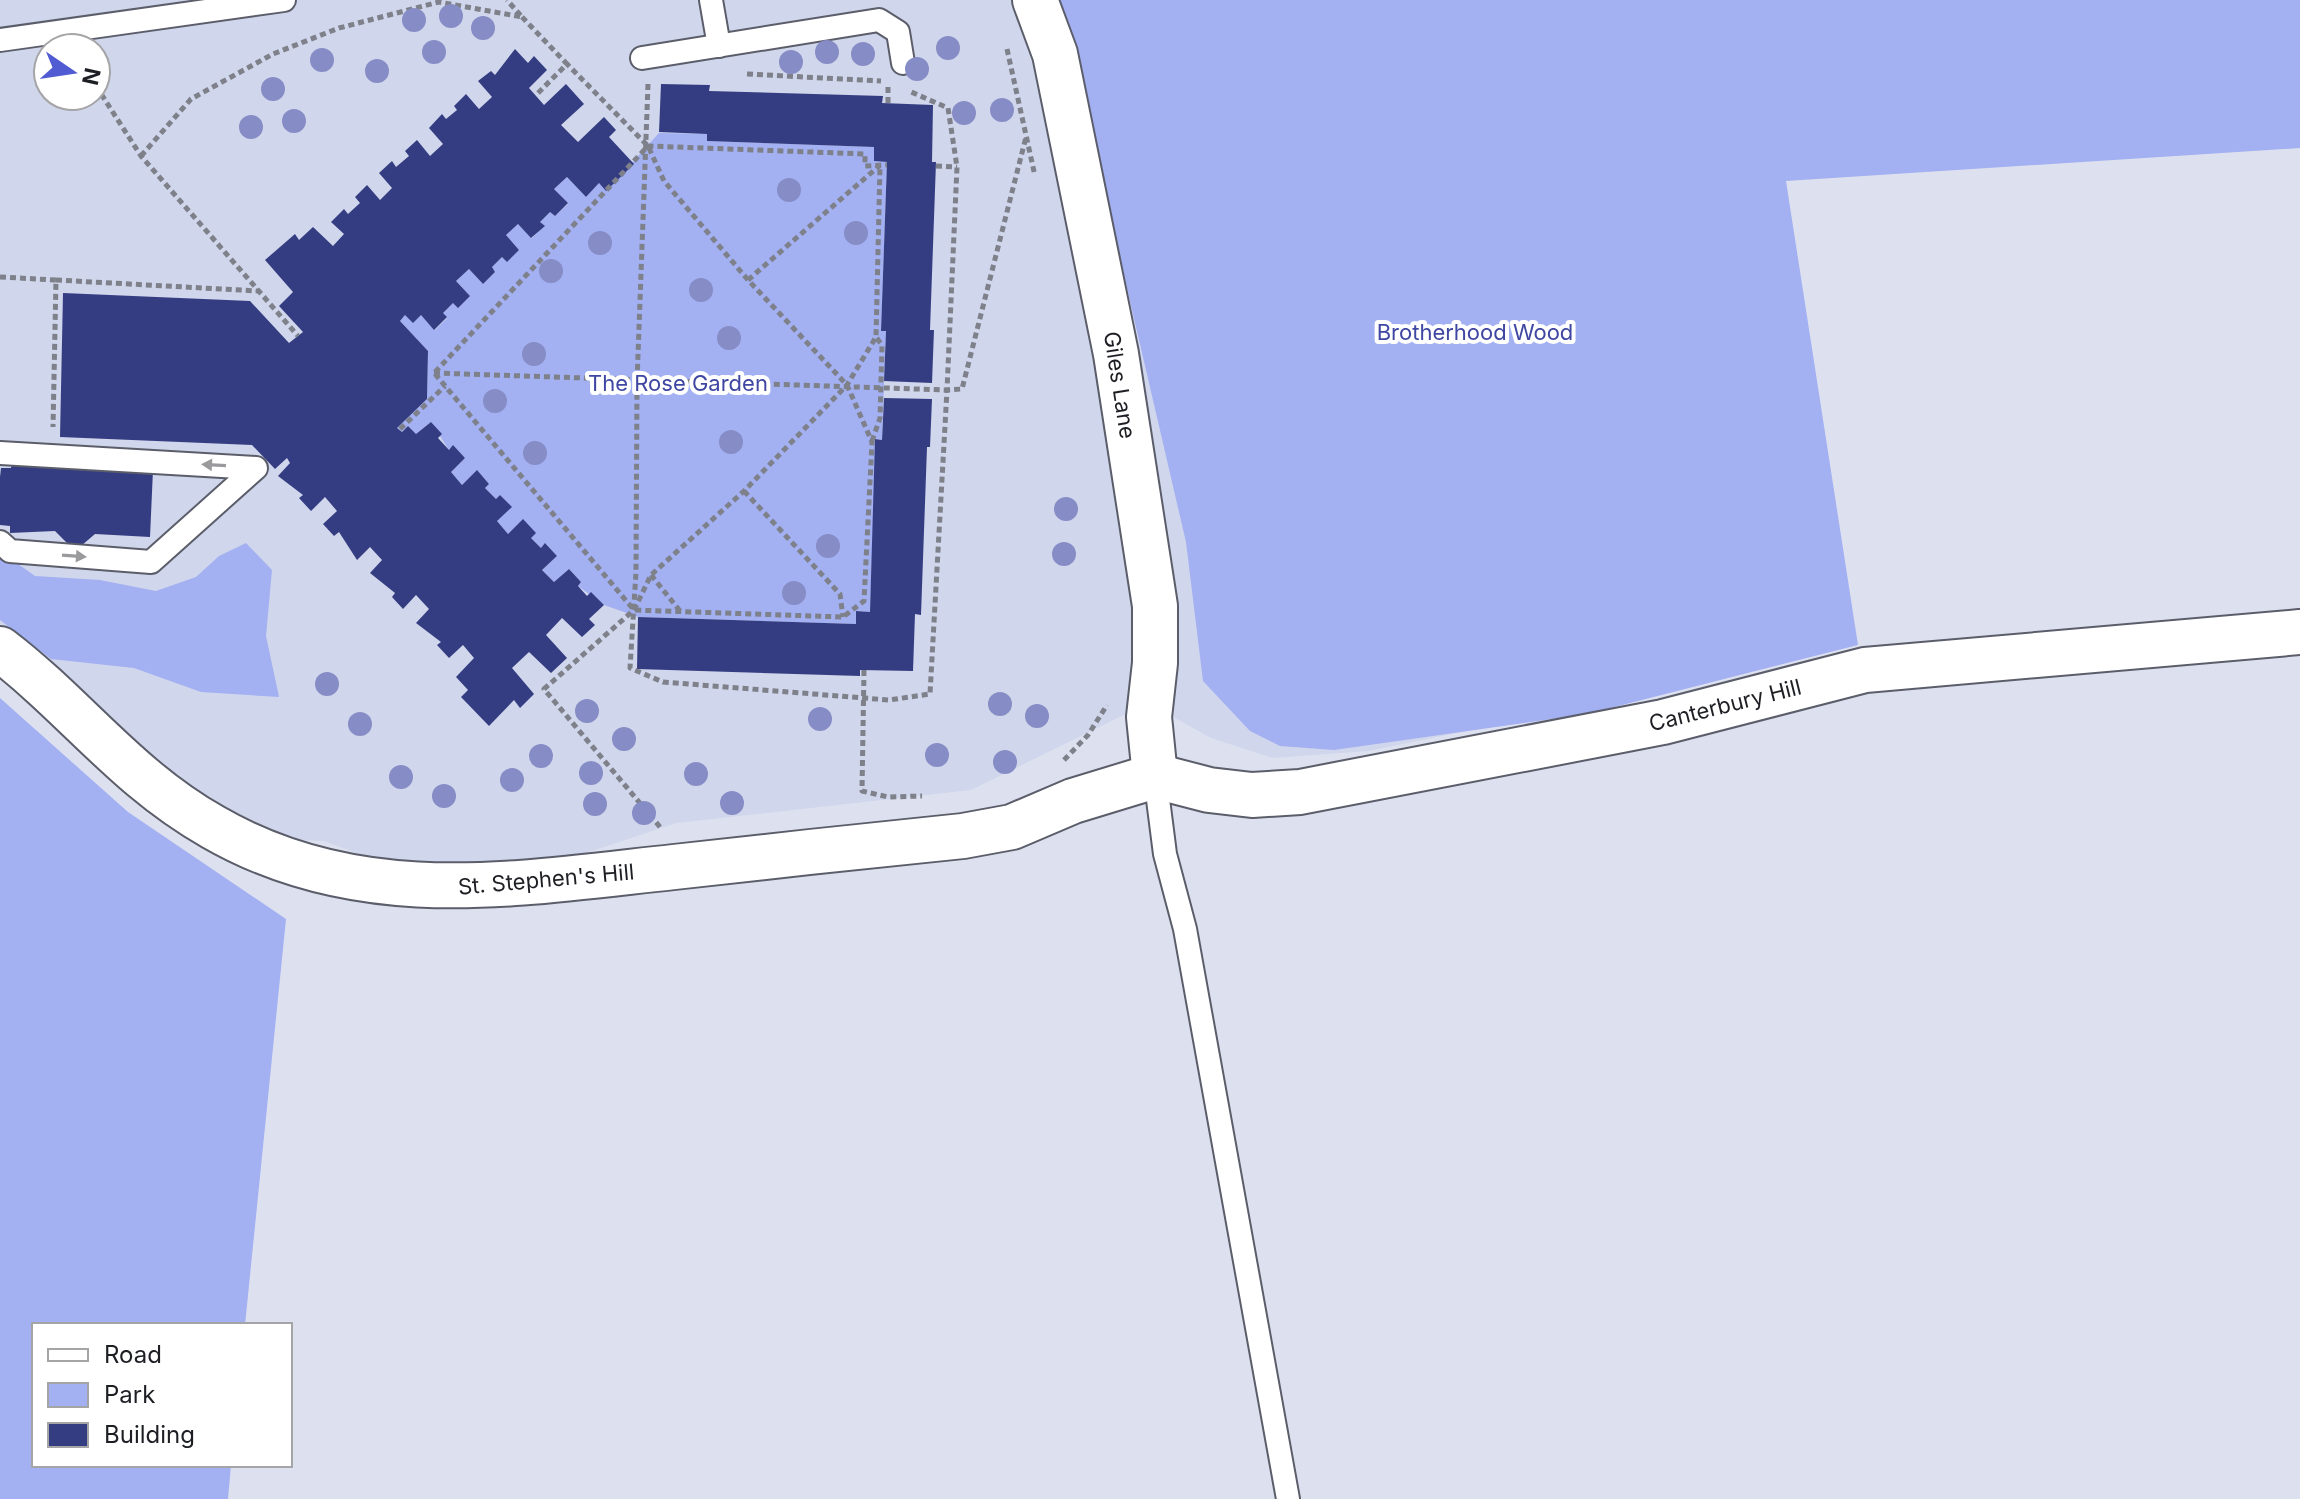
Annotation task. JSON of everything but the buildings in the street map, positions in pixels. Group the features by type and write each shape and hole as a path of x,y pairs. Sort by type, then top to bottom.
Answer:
{"street":[{"name":"Giles Lane","path":"1035,0 1055,54 1116,354 1155,606 1155,663 1149,717 1155,776"},
{"name":"Canterbury Hill","path":"1155,776 1209,790 1252,795 1300,792 1663,722 1865,670 2300,632"},
{"name":"St. Stephen's Hill","path":"0,649 30,672 128,768 168,799 253,847 314,868 360,878 454,888 543,883 963,836 1012,827 1073,801 1155,776"}],"lane":[{"path":"0,40 284,0"},
{"path":"711,0 719,46"},
{"path":"645,63 719,46 879,20 898,32 903,63"},
{"path":"0,453 256,468 151,562 10,551 0,542"},
{"path":"1155,776 1165,854 1185,929 1288,1499"}],"path":[{"path":"507,0 648,146 664,181 748,280 847,385 872,442"},
{"path":"141,156 191,99 273,54 339,28 439,1 522,17"},
{"path":"1006,46 1036,183"},
{"path":"645,63 648,146 637,382 634,610 630,668 663,682 865,699 889,700 930,694 957,167 948,108 888,82 744,74"},
{"path":"536,95 567,64"},
{"path":"112,111 141,156 298,336"},
{"path":"434,373 637,382 962,389 1026,137"},
{"path":"434,373 648,146 865,154 865,166 884,165"},
{"path":"748,280 884,165"},
{"path":"692,865 544,689 634,610 651,575 744,491 847,385 876,337 884,165"},
{"path":"936,166 957,167"},
{"path":"0,277 259,291"},
{"path":"53,456 56,280"},
{"path":"862,611 872,442 880,418 882,345 876,337"},
{"path":"434,373 634,610 843,617 864,601"},
{"path":"400,429 445,386"},
{"path":"744,491 840,594 843,617"},
{"path":"651,575 681,612"},
{"path":"864,670 862,791 888,797 932,796"},
{"path":"1054,767 1088,735 1111,697"}],"shaded area":[{"path":"0,0 1749,0 1654,693 1368,751 1273,758 1211,738 1148,703 971,790 676,823 577,856 510,870 377,861 324,841 296,840 229,812 183,783 114,729 50,662 0,624"}],"green space":[{"name":"Brotherhood Wood","path":"1060,0 2300,0 2300,148 1786,181 1858,645 1587,714 1334,750 1280,746 1250,731 1203,681 1186,542"},
{"name":"The Rose Garden","path":"659,133 707,134 707,141 874,147 874,161 887,162 881,331 886,331 882,440 876,439 870,612 856,611 856,624 638,617 604,605 578,586 581,582 569,569 554,582 542,570 557,556 546,544 541,548 531,538 523,520 508,534 497,521 500,495 496,499 485,488 489,484 477,471 462,485 451,472 465,458 453,446 449,450 431,422 416,434 408,426 402,432 397,428 427,399 428,351 400,321 405,315 421,315 435,330 447,318 443,313 453,303 470,296 456,281 469,269 483,284 495,272 492,267 502,257 507,262 519,250 506,235 518,224 532,238 544,226 540,222 550,212 555,216 568,204 554,189 567,177 586,197 599,183 607,190"},
{"path":"246,543 272,570 266,636 279,697 201,692 134,668 51,659 0,620 0,551 35,576 100,580 156,591 196,577 219,556"},
{"path":"0,698 128,812 286,919 245,1323 32,1323 32,1467 231,1467 228,1499 0,1499"}]}
